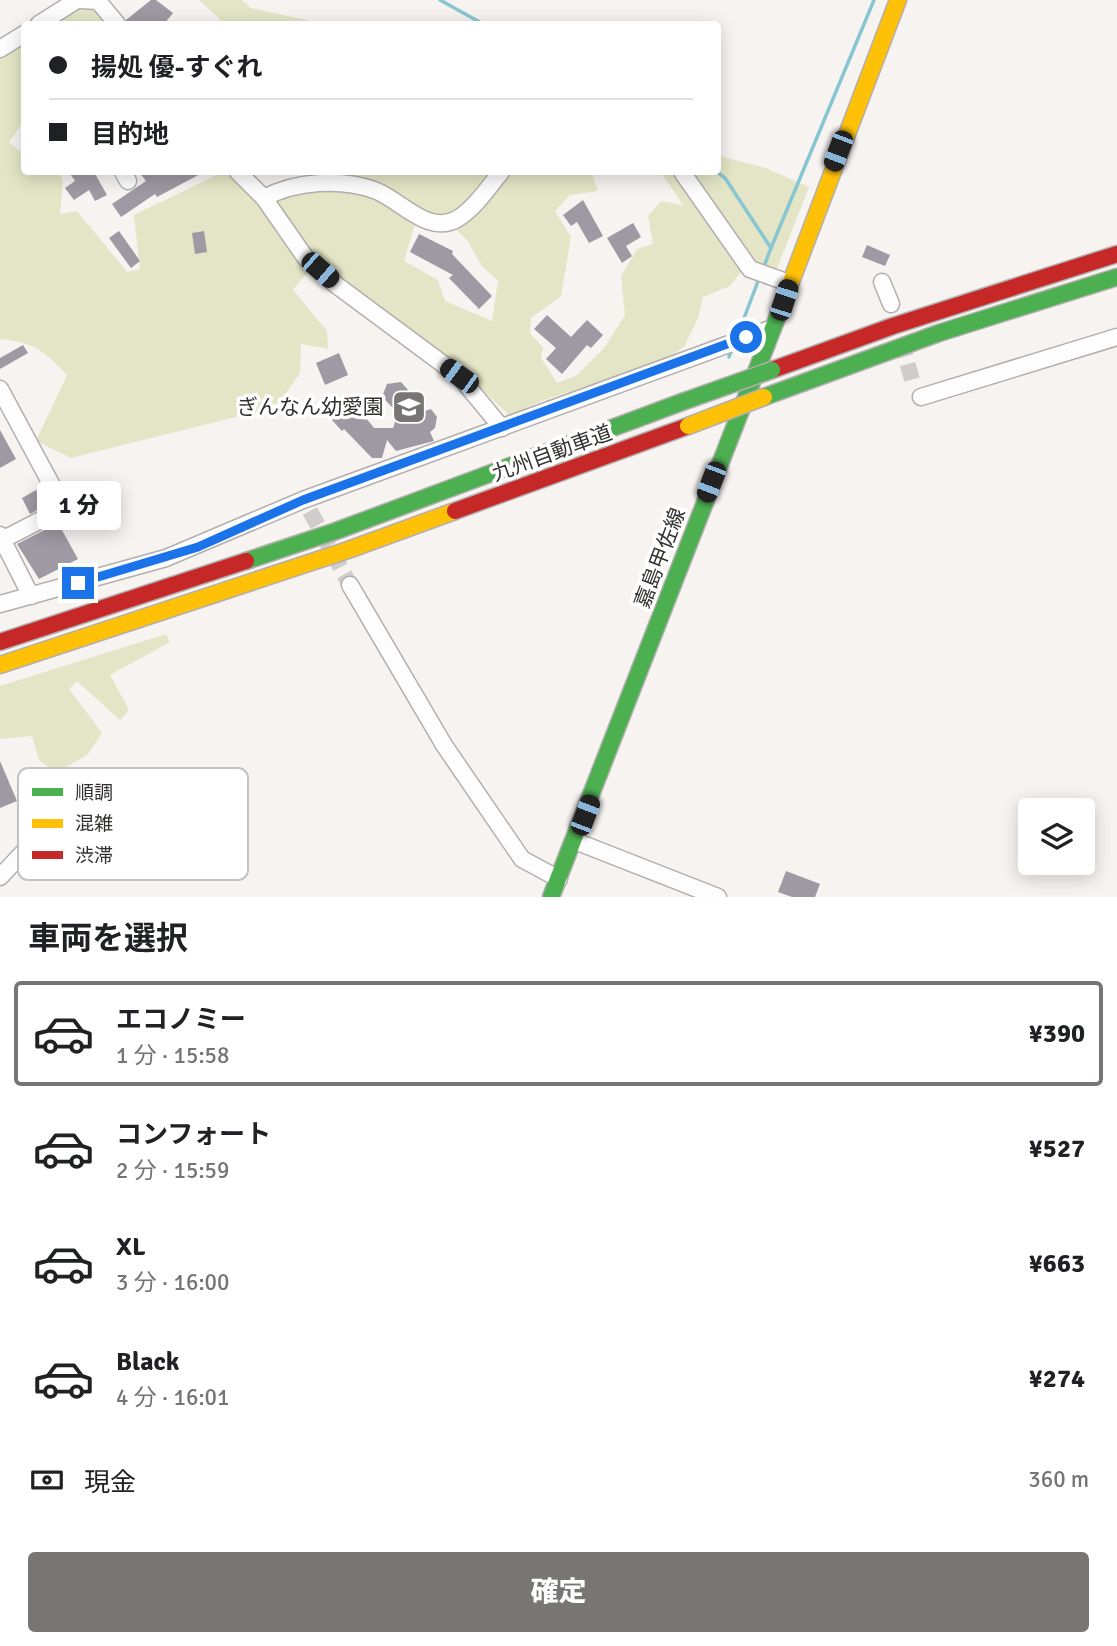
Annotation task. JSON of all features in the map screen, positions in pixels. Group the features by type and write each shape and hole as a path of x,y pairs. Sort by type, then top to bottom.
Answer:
{"main road":[{"name":"嘉島甲佐線","path":"551,897 575,841 770,329 778,317 783,281 898,0"},
{"name":"九州自動車道","path":"0,642 336,531 893,326 1117,254"},
{"name":"九州自動車道","path":"0,665 348,550 904,345 1041,299 1117,277"}],"street":[{"path":"44,21 79,0 98,1 115,21"},
{"path":"60,11 69,21"},
{"path":"0,49 21,36"},
{"path":"241,175 264,198 305,257 335,284 459,376 502,428"},
{"path":"264,198 276,191 344,183 376,190 417,217 438,222 456,220 498,175"},
{"path":"684,175 750,269 783,281"},
{"path":"882,282 891,304"},
{"path":"0,604 166,558 502,428 770,329"},
{"path":"921,397 1117,337"},
{"path":"0,389 64,508 1,539 31,596"},
{"path":"349,585 444,745 522,859 559,879"},
{"path":"575,841 718,897"},
{"path":"0,877 18,858"}],"green space":[{"path":"199,0 242,0 251,8 311,21 222,21"},
{"path":"94,3 109,21 54,21 78,6"},
{"path":"21,42 21,125 9,142 21,152 21,175 60,175 63,181 60,214 77,211 127,272 140,269 134,215 217,175 237,175 257,196 309,271 293,290 327,331 328,349 301,344 300,373 276,407 71,458 36,441 67,375 38,349 0,339 0,56"},
{"path":"721,154 763,167 809,187 776,271 745,267 730,286 703,297 698,318 684,347 660,362 541,401 510,416 452,361 424,345 318,261 289,227 273,196 335,187 333,175 592,175 598,191 570,195 555,211 571,237 561,296 531,318 530,333 543,348 541,358 557,383 576,376 605,347 625,315 621,276 637,249 653,244 648,216 661,201 683,205 663,175 721,175","holes":["417,217 453,226 467,240 482,266 498,281 492,321 445,301 438,280 404,261"]},
{"path":"166,634 170,642 110,675 129,710 120,720 77,681 69,689 102,733 87,755 65,768 49,768 39,760 32,736 0,739 0,686"}],"building":[{"path":"151,0 156,0 173,13 166,21 126,20"},
{"path":"71,175 96,175 107,195 95,201 89,190 74,200 65,188 75,181"},
{"path":"141,175 198,175 157,197 155,194 121,217 112,204 146,181"},
{"path":"583,200 603,236 589,243 577,222 571,226 563,215"},
{"path":"633,223 641,237 626,246 632,256 622,263 607,238"},
{"path":"119,231 140,261 131,268 109,238"},
{"path":"204,231 207,252 195,254 192,233"},
{"path":"419,234 453,251 452,254 492,296 479,309 449,278 453,275 410,252"},
{"path":"867,245 890,255 885,266 862,257"},
{"path":"547,315 571,337 587,320 603,335 591,348 587,345 562,374 546,359 556,348 534,329"},
{"path":"23,345 28,353 0,369 0,358"},
{"path":"339,353 348,375 325,385 316,363"},
{"path":"401,382 408,390 406,398 425,411 431,409 437,417 435,428 430,432 434,441 396,451 387,440 382,458 372,458 332,420 342,410 348,417 358,408 374,428 393,428 398,413 382,397 387,384"},
{"path":"0,430 16,459 0,468"},
{"path":"36,490 45,506 30,514 22,498"},
{"path":"58,523 78,559 39,579 17,544"},
{"path":"0,761 17,801 0,808"},
{"path":"786,871 820,884 815,897 792,897 778,892"}],"waterway":[{"path":"440,0 478,21"},
{"path":"771,248 874,0"},
{"path":"721,175 771,248 763,269"},
{"path":"738,334 760,276"},
{"path":"729,357 732,348"}],"tunnel":[{"path":"901,341 913,383"},
{"path":"310,511 350,585"}],"traffic: fast":[{"path":"764,397 939,333 1117,277"},
{"path":"551,897 786,295"},
{"path":"682,402 772,370"},
{"path":"246,561 336,531 682,402"}],"traffic: slow":[{"path":"786,295 898,0"},
{"path":"688,426 764,397"},
{"path":"0,665 348,550 455,511"}],"traffic: jam":[{"path":"772,370 893,326 1117,254"},
{"path":"455,511 688,426"},
{"path":"0,642 246,561"}],"place":[{"name":"ぎんなん幼愛園","path":"409,407"}],"route":[{"path":"78,583 198,547 303,500 746,337"}]}
